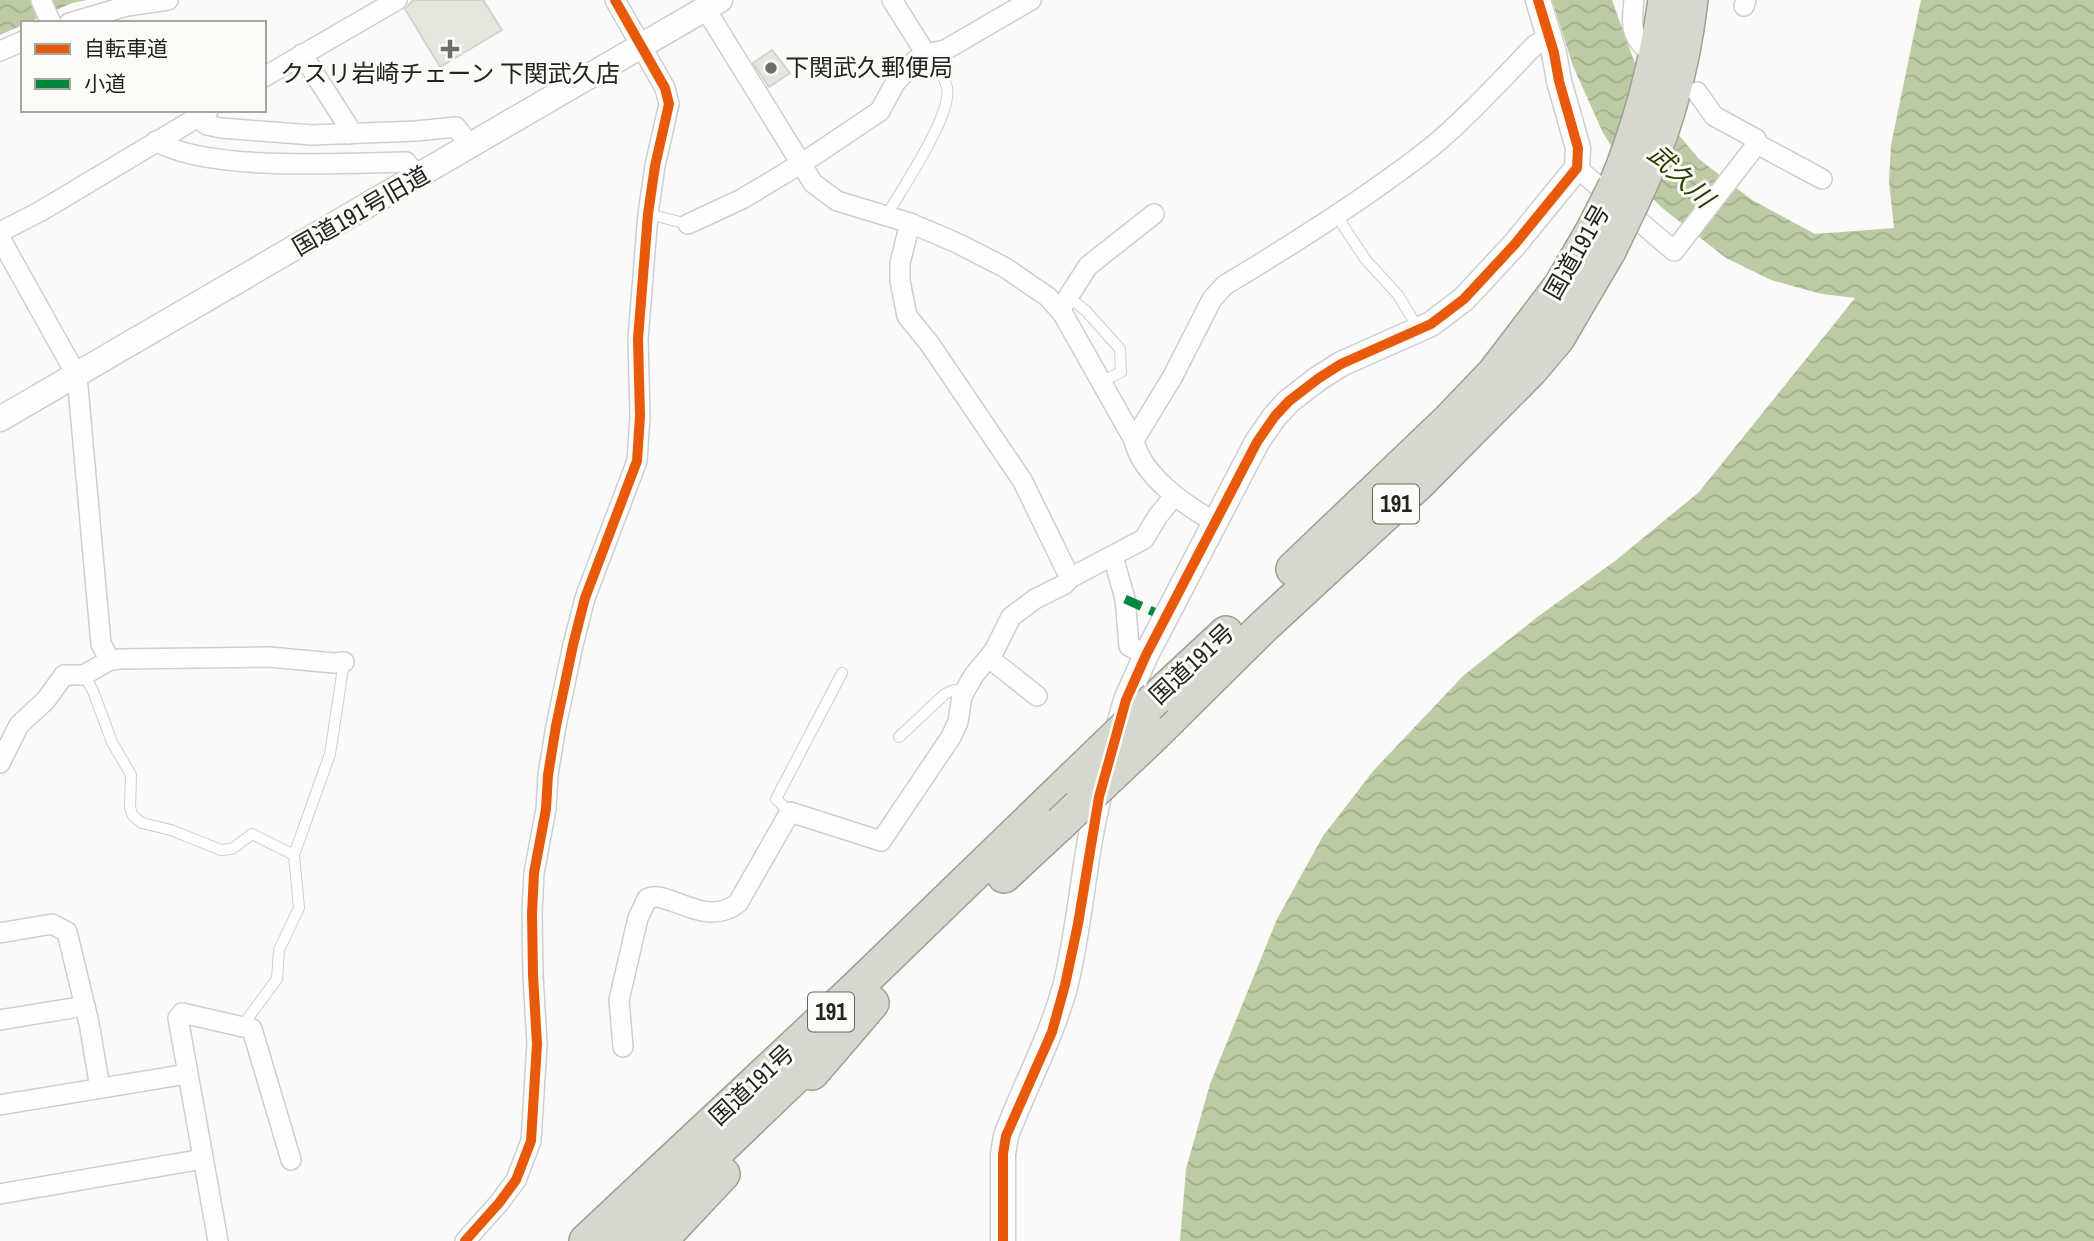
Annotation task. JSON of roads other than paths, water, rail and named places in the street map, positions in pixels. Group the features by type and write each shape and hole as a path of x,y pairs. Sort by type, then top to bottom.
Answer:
{"highway":[{"name":"国道191号","path":"1665,0 1668,73"},
{"name":"国道191号","path":"586,1241 617,1229 872,1003 1155,734 1262,628 1418,484 1522,379 1558,338 1602,240 1626,159 1668,73 1683,52 1691,0"},
{"name":"国道191号","path":"617,1229 855,989 1439,429 1494,373 1561,285 1602,240"},
{"path":"660,1241 714,1185 872,1003"},
{"path":"566,1241 575,1233 617,1229"}],"street":[{"path":"41,0 50,21"},
{"path":"75,21 103,12 168,0"},
{"path":"266,76 397,0"},
{"path":"465,1241 516,1180 531,1141 537,1044 532,938 534,873 546,809 548,775 556,726 585,598 637,461 640,416 638,339 648,214 654,166 669,104 665,88 615,0"},
{"path":"892,0 929,53"},
{"path":"688,224 742,199 880,111 895,83 916,60 929,53 945,50 1031,0"},
{"path":"1003,1241 1003,1154 1006,1136 1052,1032 1078,925 1099,797 1126,700 1146,654 1257,442 1275,416 1303,388 1341,364 1408,335 1449,312 1484,279 1577,168 1578,148 1538,0"},
{"path":"1577,168 1674,251 1756,146 1756,139 1713,117 1638,42 1631,24 1634,0"},
{"path":"709,3 813,183 837,201 910,223 1004,267 1048,297 1063,303 1101,382 1149,468 1174,496 1215,522"},
{"name":"国道191号旧道","path":"0,419 641,48 709,3"},
{"path":"1134,440 1173,376 1212,299 1225,285 1336,215 1428,149 1535,45 1550,37"},
{"path":"0,51 21,42"},
{"path":"302,54 348,126 349,134"},
{"path":"110,660 101,644 77,376 0,237 6,229 203,114 207,125 221,128 312,135 428,131 456,127 471,147"},
{"path":"156,141 187,153 243,160 306,163 406,162 418,178"},
{"path":"1756,146 1822,179"},
{"path":"1063,303 1088,266 1154,214"},
{"path":"910,223 900,263 901,289 907,316 1022,480 1070,578"},
{"path":"623,1047 619,1000 638,918 647,899 656,896 709,913 730,910 738,904 790,812 881,841 951,737 958,722 964,691 989,658 1006,624 1016,611 1060,587 1070,578 1144,539 1174,496"},
{"path":"1113,556 1125,599 1129,646 1146,654"},
{"path":"0,763 19,725 46,700 64,675 84,675 110,660 269,657 344,662"},
{"path":"989,658 1037,696"},
{"path":"0,933 52,924 67,932 85,1006 100,1088"},
{"path":"0,1020 85,1006"},
{"path":"218,1241 178,1018 183,1013 252,1029 291,1160"},
{"path":"0,1105 187,1074"},
{"path":"0,1194 204,1159"}],"lane":[{"path":"887,215 935,133 948,101 947,88 929,53"},
{"path":"648,214 688,224"},
{"path":"1336,215 1366,260 1398,295 1412,318"},
{"path":"1063,303 1086,311 1120,349 1121,372 1101,382"},
{"path":"244,1027 277,979 279,950 299,908 294,855 330,754 344,662"},
{"path":"790,812 776,799 842,673"},
{"path":"84,675 93,691 112,742 131,775 132,816 142,823 171,830 221,850 232,849 252,834 294,855"},
{"path":"899,737 945,694 954,690 964,691"}],"water":[{"path":"0,0 87,0 72,3 32,21 21,21 21,26 0,35"},
{"name":"武久川","path":"1552,0 1612,0 1633,58 1656,108 1699,159 1752,200 1815,234 1894,228 1889,181 1891,145 1921,0 2094,0 2094,1241 1180,1241 1186,1169 1210,1084 1277,919 1323,836 1374,770 1464,675 1615,561 1699,492 1855,298 1822,294 1771,280 1726,258 1661,207 1630,175 1603,133 1573,66"}],"place":[{"name":"クスリ岩崎チェーン 下関武久店","path":"450,49"},
{"name":"下関武久郵便局","path":"771,68"}]}
